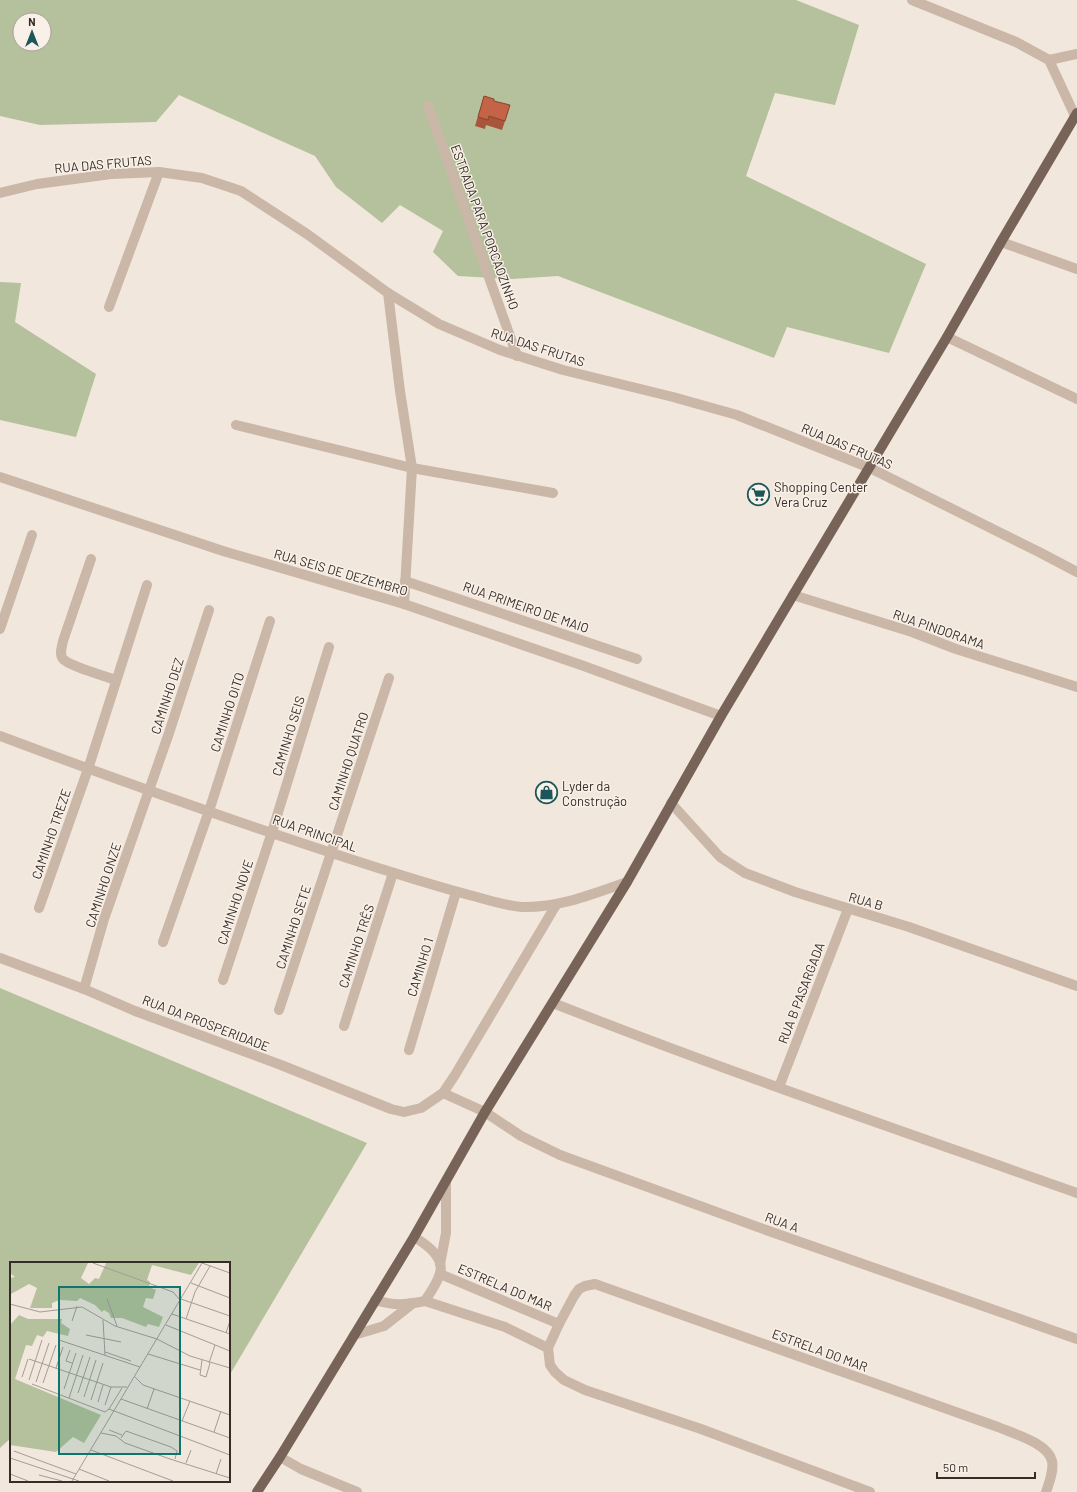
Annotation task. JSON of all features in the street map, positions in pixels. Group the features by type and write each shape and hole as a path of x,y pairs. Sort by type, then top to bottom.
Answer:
{"main road":[{"path":"257,1492 280,1457 414,1237 485,1112 628,882 721,716 870,468 1076,115"}],"street":[{"path":"912,0 1016,42 1049,60 1076,115"},
{"path":"1049,60 1077,54"},
{"name":"ESTRADA PARA PORCAOZINHO","path":"428,106 517,356"},
{"path":"109,307 159,172"},
{"name":"RUA DAS FRUTAS","path":"0,193 37,184 111,174 159,172 202,178 241,191 307,234 388,293 439,324 517,356 563,370 673,397 737,415 870,468 1077,572"},
{"path":"1001,242 1077,269"},
{"path":"388,293 400,391 412,468 404,604"},
{"path":"947,337 1077,399"},
{"path":"236,425 412,468 553,493"},
{"name":"RUA SEIS DE DEZEMBRO","path":"0,477 223,551 404,604 721,716"},
{"path":"0,629 32,535"},
{"path":"91,559 63,641 61,651 62,657 64,660 76,666 115,680"},
{"name":"RUA PRIMEIRO DE MAIO","path":"405,581 638,658"},
{"name":"CAMINHO TREZE","path":"40,908 88,769 115,680 147,585"},
{"name":"RUA PINDORAMA","path":"793,595 912,632 956,649 1077,687"},
{"name":"CAMINHO DEZ","path":"148,790 209,610"},
{"name":"CAMINHO OITO","path":"163,942 209,812 270,621"},
{"name":"CAMINHO SEIS","path":"272,832 329,647"},
{"name":"CAMINHO QUATRO","path":"331,853 389,678"},
{"name":"RUA PRINCIPAL","path":"0,736 209,812 331,853 456,892 506,905 522,907 556,905 584,898 628,882"},
{"name":"CAMINHO ONZE","path":"84,989 104,919 148,790"},
{"name":"RUA B","path":"671,803 720,857 745,873 795,892 909,927 1077,986"},
{"name":"CAMINHO NOVE","path":"222,980 272,832"},
{"name":"CAMINHO SETE","path":"279,1010 331,853"},
{"name":"CAMINHO TRÊS","path":"344,1026 393,873"},
{"name":"CAMINHO 1","path":"409,1050 456,892"},
{"path":"443,1093 456,1075 556,905"},
{"name":"RUA B PASARGADA","path":"779,1087 848,909"},
{"name":"RUA DA PROSPERIDADE","path":"0,958 84,989 135,1011 391,1109 404,1112 421,1108 443,1093"},
{"path":"553,1002 601,1022 779,1087 1077,1193"},
{"name":"RUA A","path":"443,1093 485,1112 521,1136 560,1155 766,1230 1077,1339"},
{"path":"425,1301 440,1269 446,1233 446,1182"},
{"path":"414,1237 430,1247 436,1255 440,1269"},
{"name":"ESTRELA DO MAR","path":"440,1269 559,1324"},
{"name":"ESTRELA DO MAR","path":"548,1348 574,1296 585,1286 595,1284 998,1427 1040,1445 1050,1455 1052,1462 1052,1470 1046,1492"},
{"path":"375,1300 402,1305 425,1301 505,1327 548,1348 550,1364 555,1372 564,1380 585,1390 701,1429 870,1492"},
{"path":"354,1335 384,1326 413,1303"},
{"path":"280,1457 301,1469 357,1492"}],"green space":[{"path":"0,0 796,0 859,25 835,105 775,93 746,176 926,264 889,353 787,327 774,358 558,276 512,279 458,276 433,252 443,231 400,205 382,223 336,187 315,156 179,95 156,122 40,125 0,116"},
{"path":"0,282 21,283 15,322 96,374 76,437 0,420"},
{"path":"0,988 367,1143 230,1374 230,1262 10,1262 10,1439 0,1448"}],"building":[{"path":"484,96 494,99 494,101 510,105 505,121 489,116 488,120 478,117"}],"place":[{"name":"Shopping Center Vera Cruz","path":"758,494"},
{"name":"Lyder da Construção","path":"547,793"}]}
